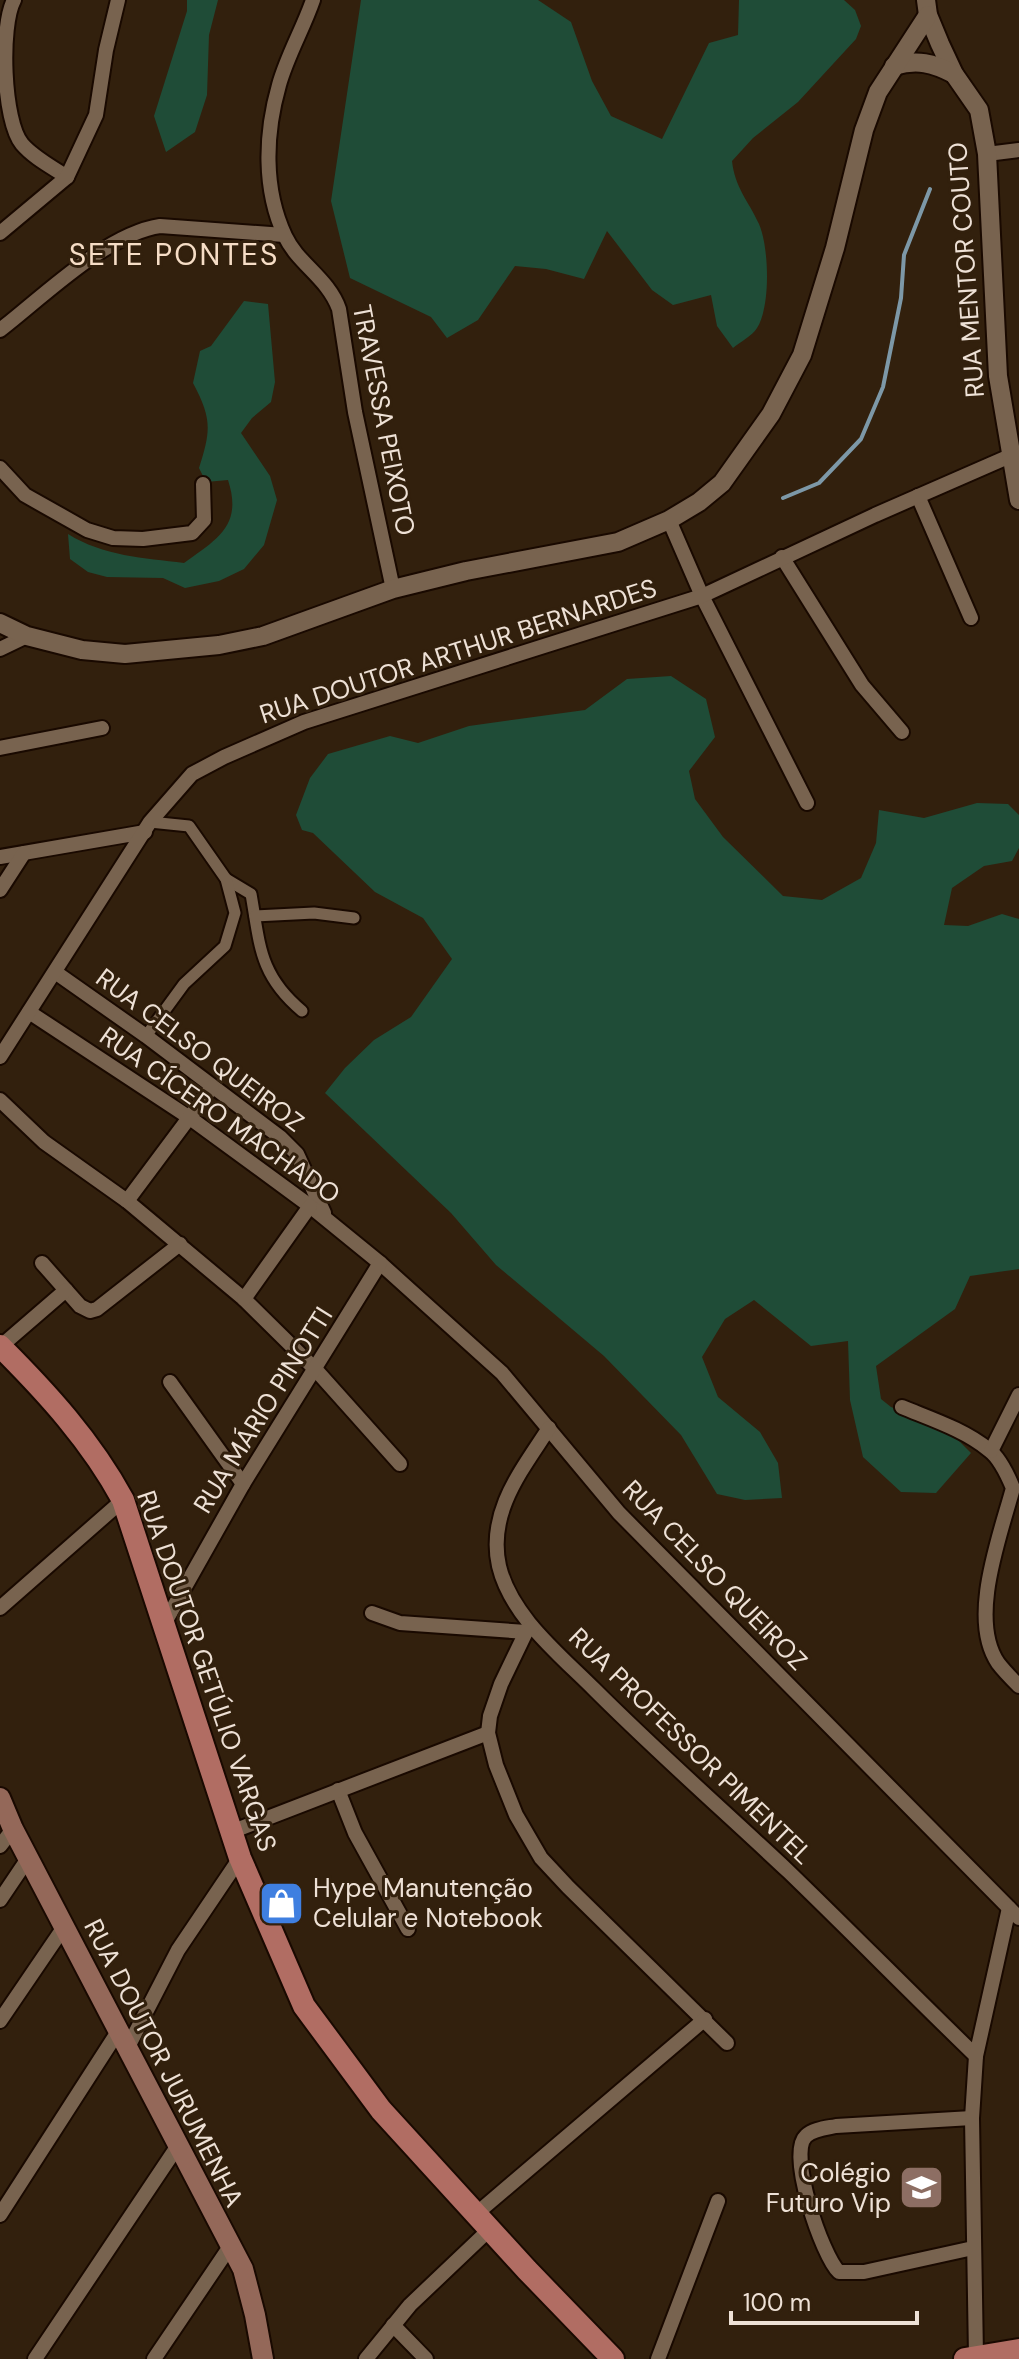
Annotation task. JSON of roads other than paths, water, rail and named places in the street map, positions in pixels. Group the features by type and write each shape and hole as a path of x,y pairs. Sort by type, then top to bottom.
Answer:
{"main road":[{"name":"RUA DOUTOR GETÚLIO VARGAS","path":"0,1347 47,1394 82,1436 107,1470 123,1500 240,1858 304,2006 361,2086 483,2222 613,2359"},
{"name":"RUA DOUTOR JURUMENHA","path":"0,1798 7,1838 29,1857 243,2269 263,2359"},
{"path":"971,2357 1019,2350"}],"street":[{"path":"14,0 5,25 3,45 10,113 15,131 21,143 35,156 67,177"},
{"path":"0,233 67,177 96,115 118,0"},
{"name":"TRAVESSA PEIXOTO","path":"313,0 279,85 267,158 271,193 284,235 295,252 327,286 339,309 355,412 393,589"},
{"path":"0,623 27,636 82,650 125,654 219,645 263,636 393,589 466,571 614,543 669,520 722,483 771,414 802,355 821,300 864,130 878,92 927,8"},
{"name":"RUA MENTOR COUTO","path":"927,8 954,74 979,110 987,154 998,376 1019,500"},
{"path":"894,66 910,61 933,63 954,74"},
{"path":"987,154 1019,150"},
{"path":"0,330 106,248 140,229 160,226 284,235"},
{"name":"RUA DOUTOR ARTHUR BERNARDES","path":"0,1057 4,1038 29,1012 148,827 192,774 304,722 702,596 782,557 1010,456"},
{"path":"0,468 25,495 87,530 113,538 143,539 192,533 204,520 203,484"},
{"path":"918,496 971,618"},
{"path":"669,520 702,596 807,803"},
{"path":"782,557 862,685 902,732"},
{"path":"0,649 27,636"},
{"path":"0,748 102,728"},
{"path":"0,857 148,827 189,826 226,879 235,913 225,946 184,984 146,1036"},
{"path":"0,890 24,853"},
{"path":"226,879 251,894 266,966 281,993 302,1011"},
{"path":"255,916 314,913 354,918"},
{"name":"RUA CELSO QUEIROZ","path":"55,972 280,1137 297,1154 326,1218"},
{"name":"RUA CÍCERO MACHADO","path":"29,1012 190,1118 326,1218 380,1263"},
{"path":"127,1201 212,1087"},
{"path":"0,1100 44,1142 127,1201 244,1299 316,1370 400,1464"},
{"path":"244,1299 310,1206"},
{"path":"42,1263 80,1306 94,1310 180,1244"},
{"name":"RUA CELSO QUEIROZ","path":"380,1263 502,1373 619,1513 1014,1913"},
{"name":"RUA MÁRIO PINOTTI","path":"164,1624 243,1484 380,1263"},
{"path":"0,1347 66,1290"},
{"path":"170,1382 243,1484"},
{"path":"991,1451 1019,1395"},
{"path":"902,1407 947,1425 991,1451 1013,1488 988,1589 986,1615 989,1642 997,1662 1019,1686"},
{"name":"RUA PROFESSOR PIMENTEL","path":"549,1428 510,1490 500,1512 495,1536 503,1580 529,1630 788,1872 976,2056"},
{"path":"0,1608 123,1500"},
{"path":"372,1613 400,1623 529,1630 501,1684 490,1716 488,1733 496,1765 516,1815 541,1858 727,2043"},
{"path":"231,1832 488,1733"},
{"path":"338,1790 355,1833 408,1929"},
{"path":"0,1900 29,1857"},
{"path":"0,2215 124,2039 178,1950 240,1858"},
{"path":"971,2357 972,2118 976,2056 1014,1913"},
{"path":"0,2021 64,1927"},
{"path":"366,2359 483,2222 705,2019"},
{"path":"972,2118 836,2126 816,2130 805,2136 800,2144 799,2158 802,2178 827,2255 839,2272 864,2272 973,2248"},
{"path":"35,2359 177,2147"},
{"path":"658,2359 718,2201"},
{"path":"154,2359 231,2245"},
{"path":"393,2325 426,2359"}],"waterway":[{"path":"783,498 819,483 861,439 883,387 901,298 904,255 930,189"}],"place":[{"name":"Hype Manutenção Celular e Notebook","path":"282,1903"},
{"name":"Colégio Futuro Vip","path":"922,2188"}],"district":[{"name":"SETE PONTES","path":"174,255"}]}
